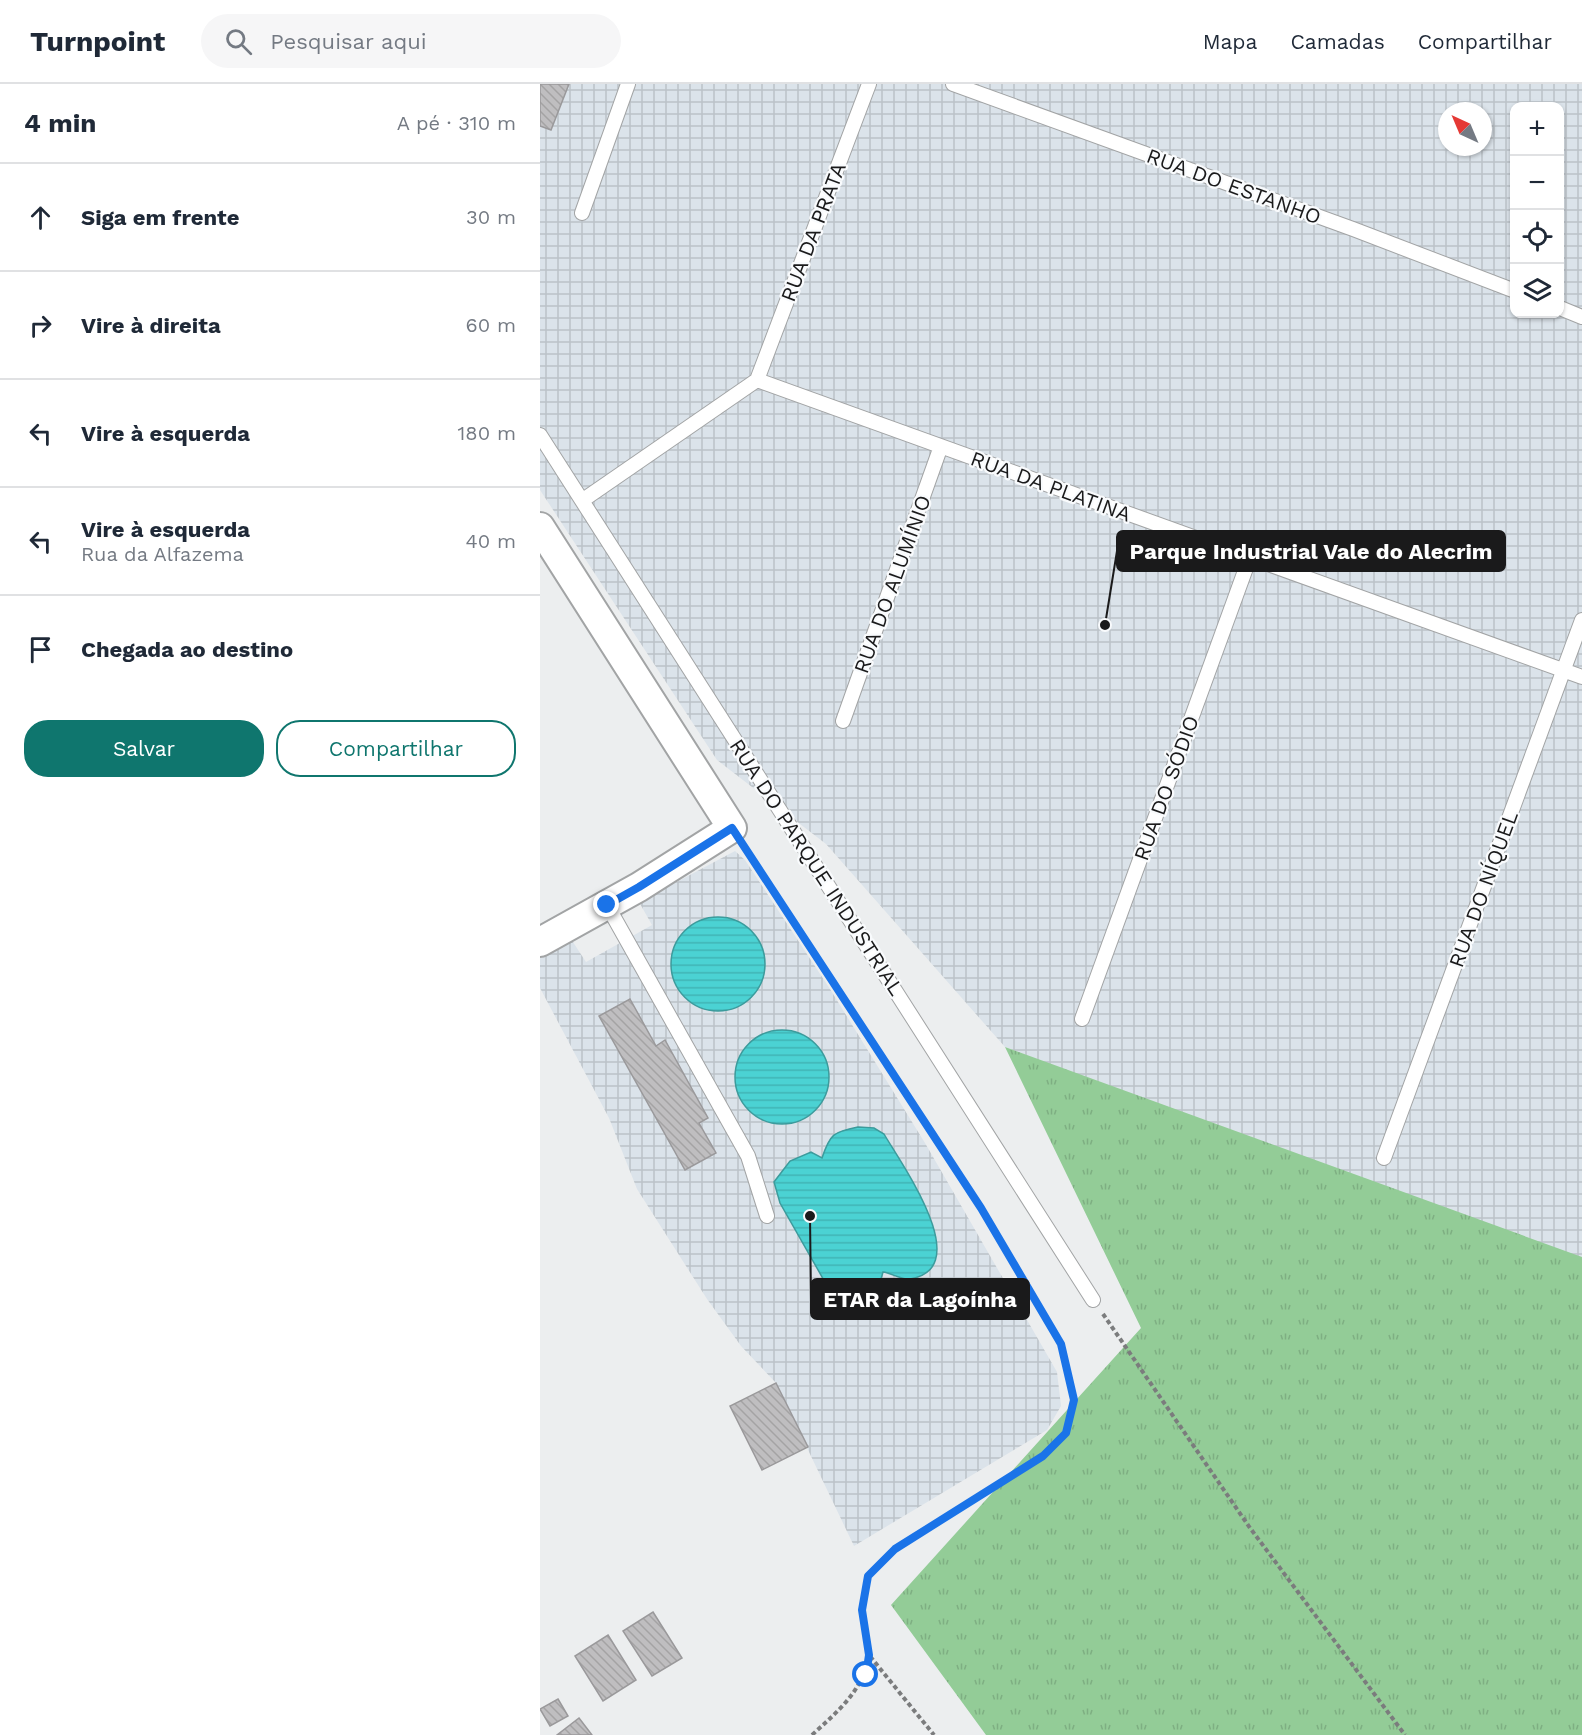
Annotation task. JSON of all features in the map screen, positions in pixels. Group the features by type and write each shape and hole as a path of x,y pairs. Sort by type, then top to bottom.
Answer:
{"street":[{"path":"540,527 732,828 639,887 540,942"}],"lane":[{"path":"582,213 628,84"},
{"name":"RUA DA PRATA","path":"757,380 869,84"},
{"name":"RUA DO ESTANHO","path":"953,84 1353,229 1510,289"},
{"path":"1564,310 1582,317"},
{"path":"584,500 757,380"},
{"name":"RUA DA PLATINA","path":"757,380 1582,677"},
{"name":"RUA DO PARQUE INDUSTRIAL","path":"540,435 584,500 1093,1300"},
{"name":"RUA DO ALUMÍNIO","path":"843,721 941,446"},
{"name":"RUA DO SÓDIO","path":"1082,1019 1250,557"},
{"name":"RUA DO NÍQUEL","path":"1384,1158 1582,620"},
{"path":"607,905 748,1156 767,1216"}],"path":[{"path":"732,828 981,1208 1061,1344 1074,1400 1066,1433 1043,1456 895,1549 868,1576 862,1610 869,1655 866,1675 846,1704 812,1735"},
{"path":"1093,1300 1250,1528 1405,1735"},
{"path":"869,1655 934,1735"}],"shaded area":[{"path":"540,84 1582,84 1582,1267 1409,1206 1005,1047 826,844 717,760 540,490"},
{"path":"735,851 745,860 830,989 925,1143 1057,1372 1061,1406 1047,1430 854,1546 776,1383 741,1346 707,1299 637,1189 609,1118 540,988 540,955 571,939 586,962 652,925 639,902"}],"green space":[{"path":"1005,1047 1582,1257 1582,1735 986,1735 891,1605 1141,1328"}],"water":[{"path":"718,917 736,921 751,931 761,946 765,964 761,982 751,997 736,1007 718,1011 700,1007 685,997 675,982 671,964 675,946 685,931 700,921"},
{"path":"782,1030 800,1034 815,1044 825,1059 829,1077 825,1095 815,1110 800,1120 782,1124 764,1120 749,1110 739,1095 735,1077 739,1059 749,1044 764,1034"},
{"path":"858,1127 874,1128 884,1134 904,1167 928,1213 935,1236 936,1256 929,1271 910,1279 883,1272 875,1291 869,1297 855,1303 847,1302 830,1291 780,1203 774,1182 790,1161 811,1152 822,1158 827,1144 834,1135"}],"building":[{"path":"540,84 569,84 551,130 540,126"},
{"path":"630,999 656,1046 665,1040 708,1118 699,1123 716,1153 685,1170 599,1016"},
{"path":"776,1383 808,1447 762,1470 730,1406"},
{"path":"653,1612 682,1658 652,1676 623,1631"},
{"path":"608,1635 636,1680 603,1701 575,1656"},
{"path":"558,1699 568,1716 550,1726 540,1709"},
{"path":"579,1718 592,1735 557,1735"}],"place":[{"name":"Parque Industrial Vale do Alecrim","path":"1105,625"},
{"name":"ETAR da Lagoínha","path":"810,1216"}],"route":[{"path":"607,905 732,828 981,1208 1061,1344 1074,1400 1066,1433 1043,1456 960,1506 895,1549 868,1576 862,1610 869,1655 866,1675"}]}
